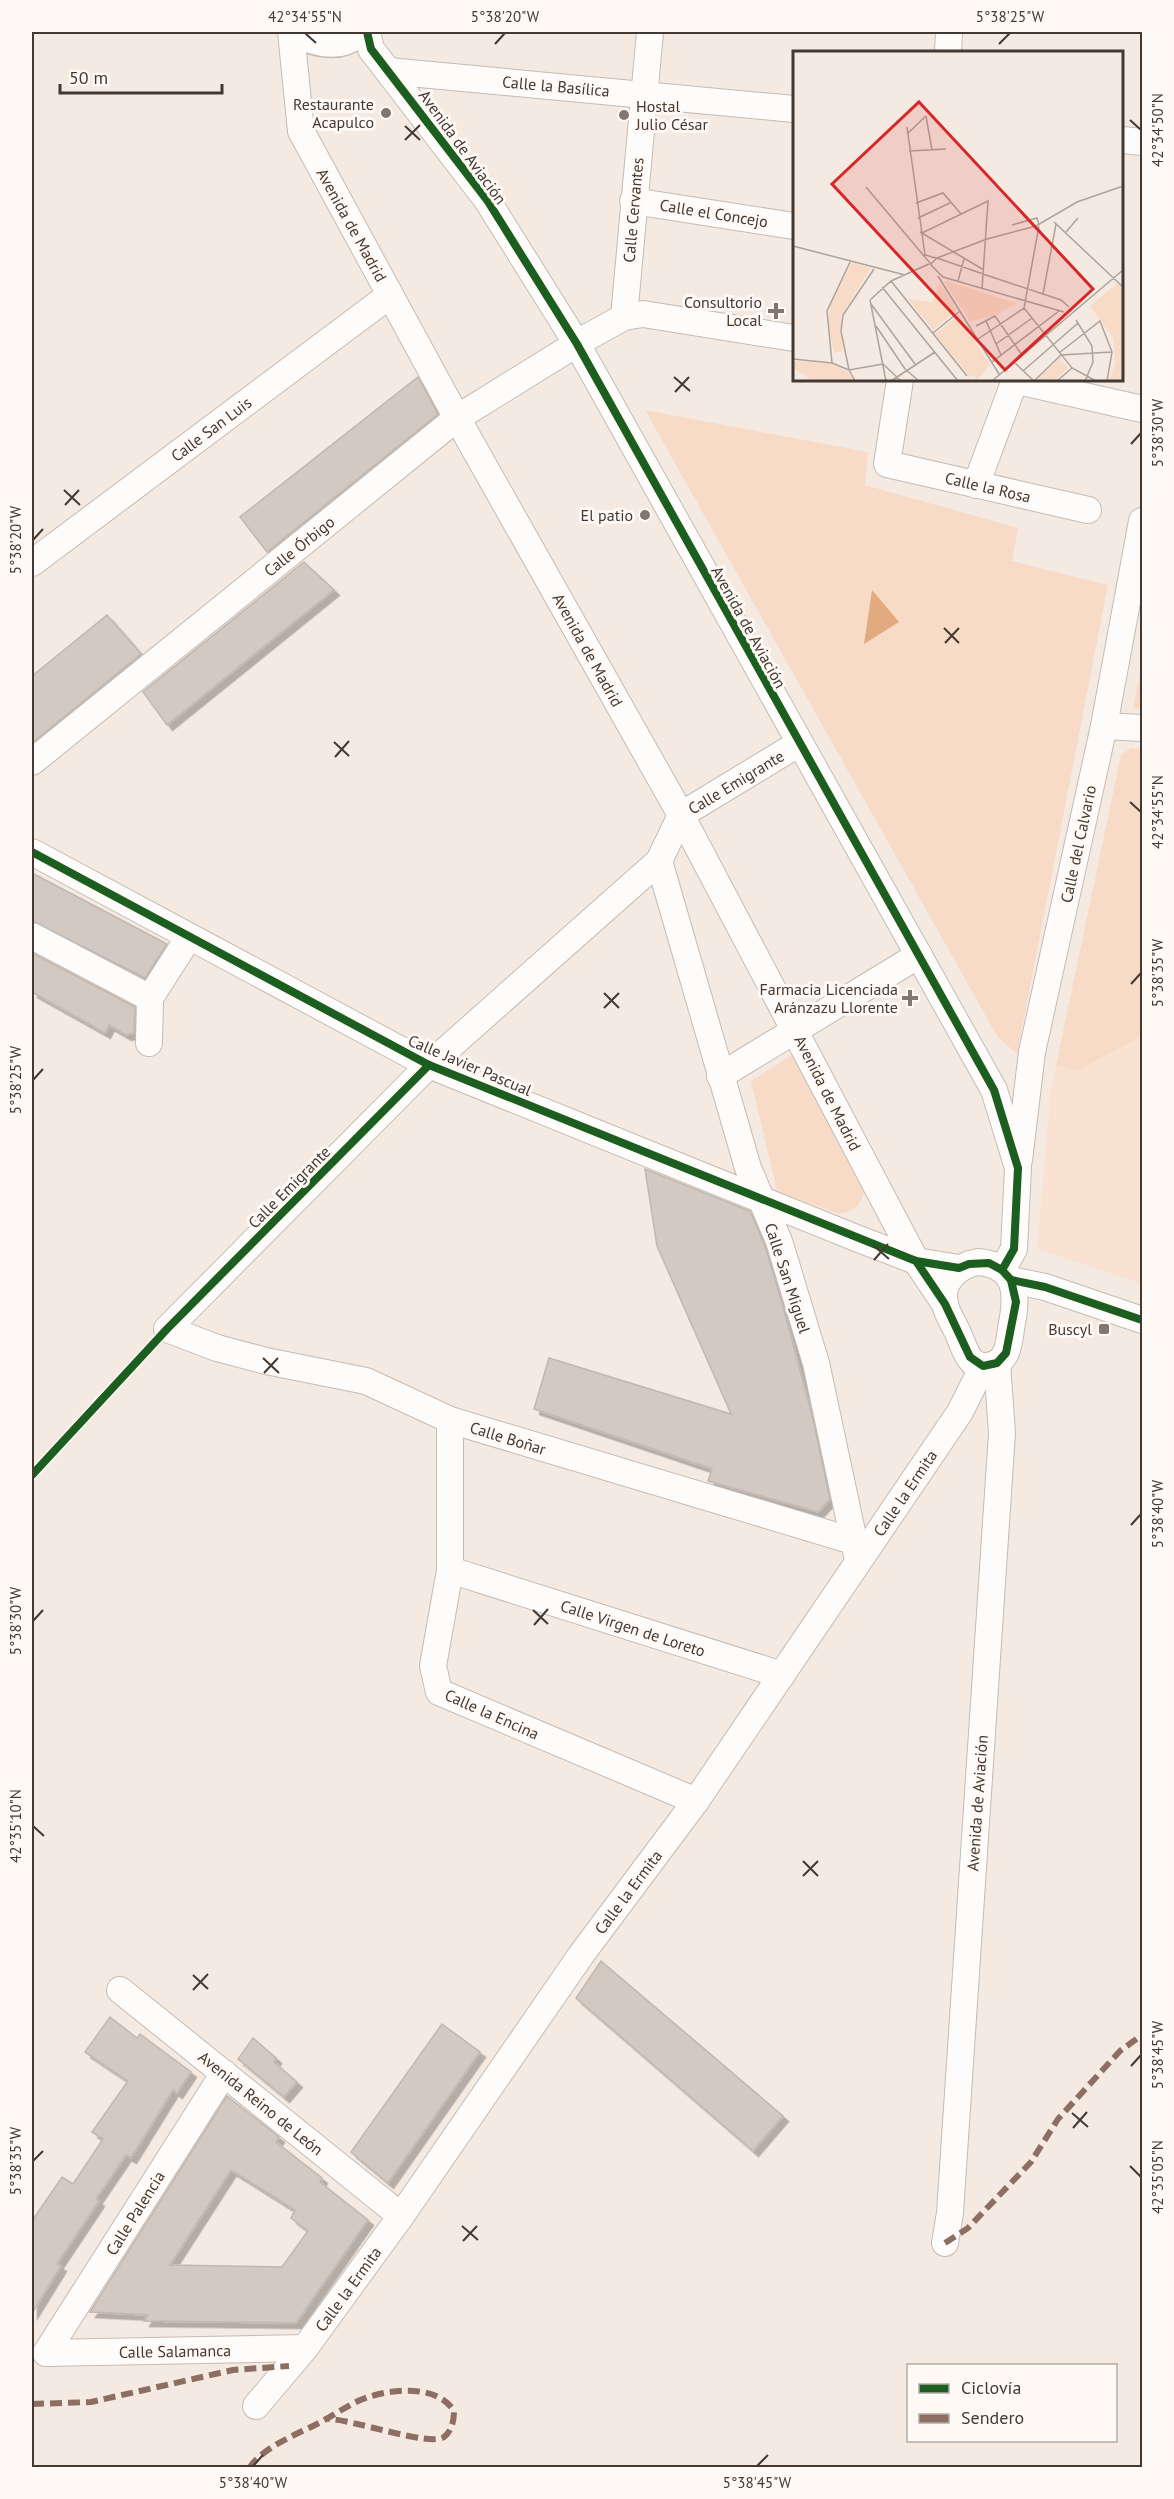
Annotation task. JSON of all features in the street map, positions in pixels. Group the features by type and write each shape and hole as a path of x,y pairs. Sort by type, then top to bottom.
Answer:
{"highway":[{"path":"299,32 314,39 333,40 350,37 355,32"}],"street":[{"name":"Avenida de Madrid","path":"291,32 301,131 457,418 681,815 916,1260"},
{"name":"Avenida de Aviación","path":"367,32 371,49 487,200 577,344 798,744 994,1090 1018,1168 1010,1284"},
{"name":"Calle Cervantes","path":"624,317 650,32"},
{"path":"948,51 949,32"},
{"name":"Calle la Basílica","path":"388,71 793,109"},
{"path":"1123,140 1143,142"},
{"name":"Calle el Concejo","path":"633,201 793,226"},
{"name":"Calle San Luis","path":"32,563 390,295"},
{"path":"624,317 643,314 793,338"},
{"name":"Calle Órbigo","path":"32,762 457,418 624,317"},
{"name":"Calle la Rosa","path":"900,381 887,464 1088,510"},
{"path":"976,485 1014,381"},
{"path":"1018,381 1143,409"},
{"name":"Calle del Calvario","path":"1018,1168 1032,1052 1104,726 1143,522"},
{"path":"1104,726 1143,728"},
{"name":"Calle Emigrante","path":"167,1329 429,1065 659,861 681,815 798,744"},
{"name":"Calle Javier Pascual","path":"32,852 429,1065 916,1260 959,1268"},
{"name":"Calle San Miguel","path":"659,861 748,1168 779,1241 816,1363 856,1552"},
{"path":"32,936 150,998"},
{"path":"149,1043 150,998 189,937"},
{"path":"720,1076 919,955"},
{"path":"916,1260 945,1304 969,1358 990,1365"},
{"path":"945,1304 946,1286 959,1268 978,1262 988,1263 1010,1284 1045,1287 1143,1320"},
{"name":"Calle la Ermita","path":"256,2406 305,2348 401,2216 581,1955 696,1801 782,1675 856,1552 960,1412 990,1365 1006,1353 1010,1284"},
{"name":"Calle Boñar","path":"167,1329 217,1348 266,1361 366,1381 450,1420 856,1552"},
{"name":"Avenida de Aviación","path":"945,2243 952,2180 1002,1433 990,1365"},
{"name":"Calle la Encina","path":"450,1420 450,1570 433,1666 439,1692 696,1801"},
{"name":"Calle Virgen de Loreto","path":"450,1570 782,1675"},
{"name":"Avenida Reino de León","path":"120,1990 401,2216"},
{"name":"Calle Palencia","path":"46,2353 224,2073"},
{"name":"Calle Salamanca","path":"46,2353 305,2348"}],"shaded area":[{"path":"645,410 868,452 865,485 1018,528 1012,561 1108,585 1017,1054 997,1036"},
{"path":"872,590 899,622 864,644"},
{"path":"1142,663 1142,709 1133,708"},
{"path":"1131,748 1142,749 1142,1036 1077,1071 1056,1065 1121,755"},
{"path":"1142,1036 1142,1284 1037,1249 1051,1088 1056,1065 1077,1071"},
{"path":"796,1052 865,1181 862,1199 856,1207 846,1213 839,1214 777,1191 751,1081"}],"building":[{"path":"418,377 438,414 267,552 240,517"},
{"path":"304,562 334,590 167,725 143,692"},
{"path":"107,615 141,654 32,743 32,676"},
{"path":"32,873 167,944 145,978 32,921"},
{"path":"32,953 135,1007 134,1033 126,1035 109,1025 105,1033 32,992"},
{"path":"645,1169 750,1211 765,1246 813,1419 830,1499 818,1512 708,1481 712,1469 534,1409 549,1358 731,1414 657,1246"},
{"path":"601,1961 783,2116 753,2151 576,1998"},
{"path":"110,2017 137,2038 140,2034 191,2072 177,2093 173,2090 131,2158 126,2155 96,2199 99,2201 57,2264 61,2266 32,2313 32,2221 62,2177 73,2184 103,2139 92,2132 128,2081 85,2052"},
{"path":"442,2024 480,2052 388,2183 351,2152"},
{"path":"253,2038 276,2058 274,2062 297,2082 284,2097 238,2059"},
{"path":"227,2096 279,2137 276,2142 322,2178 320,2182 368,2220 296,2323 144,2321 148,2315 90,2312","holes":["231,2170 295,2210 291,2218 308,2231 282,2267 170,2265"]}],"marked path":[{"path":"945,2243 968,2228 1031,2162 1058,2119 1120,2051 1142,2035"},
{"path":"32,2404 91,2402 233,2370 289,2366"},
{"path":"249,2468 279,2443 367,2397 394,2391 422,2392 446,2402 454,2411 449,2432 444,2437 436,2439 407,2436 328,2419"}],"cycle path":[{"path":"367,32 371,49 487,200 577,344 994,1090 1018,1168 1014,1249 1002,1270"},
{"path":"32,852 429,1065 916,1261 959,1268 969,1264 989,1263 1002,1270 1011,1280 1016,1302 1006,1353 997,1363 983,1366 970,1357 945,1304 916,1261"},
{"path":"32,1475 167,1329 429,1065"},
{"path":"1011,1280 1045,1287 1142,1320"}],"place":[{"name":"Restaurante Acapulco","path":"386,113"},
{"name":"Hostal Julio César","path":"624,115"},
{"name":"Consultorio Local","path":"776,311"},
{"name":"El patio","path":"645,515"},
{"name":"Farmacia Licenciada Aránzazu Llorente","path":"910,998"},
{"name":"Buscyl","path":"1104,1329"}]}
